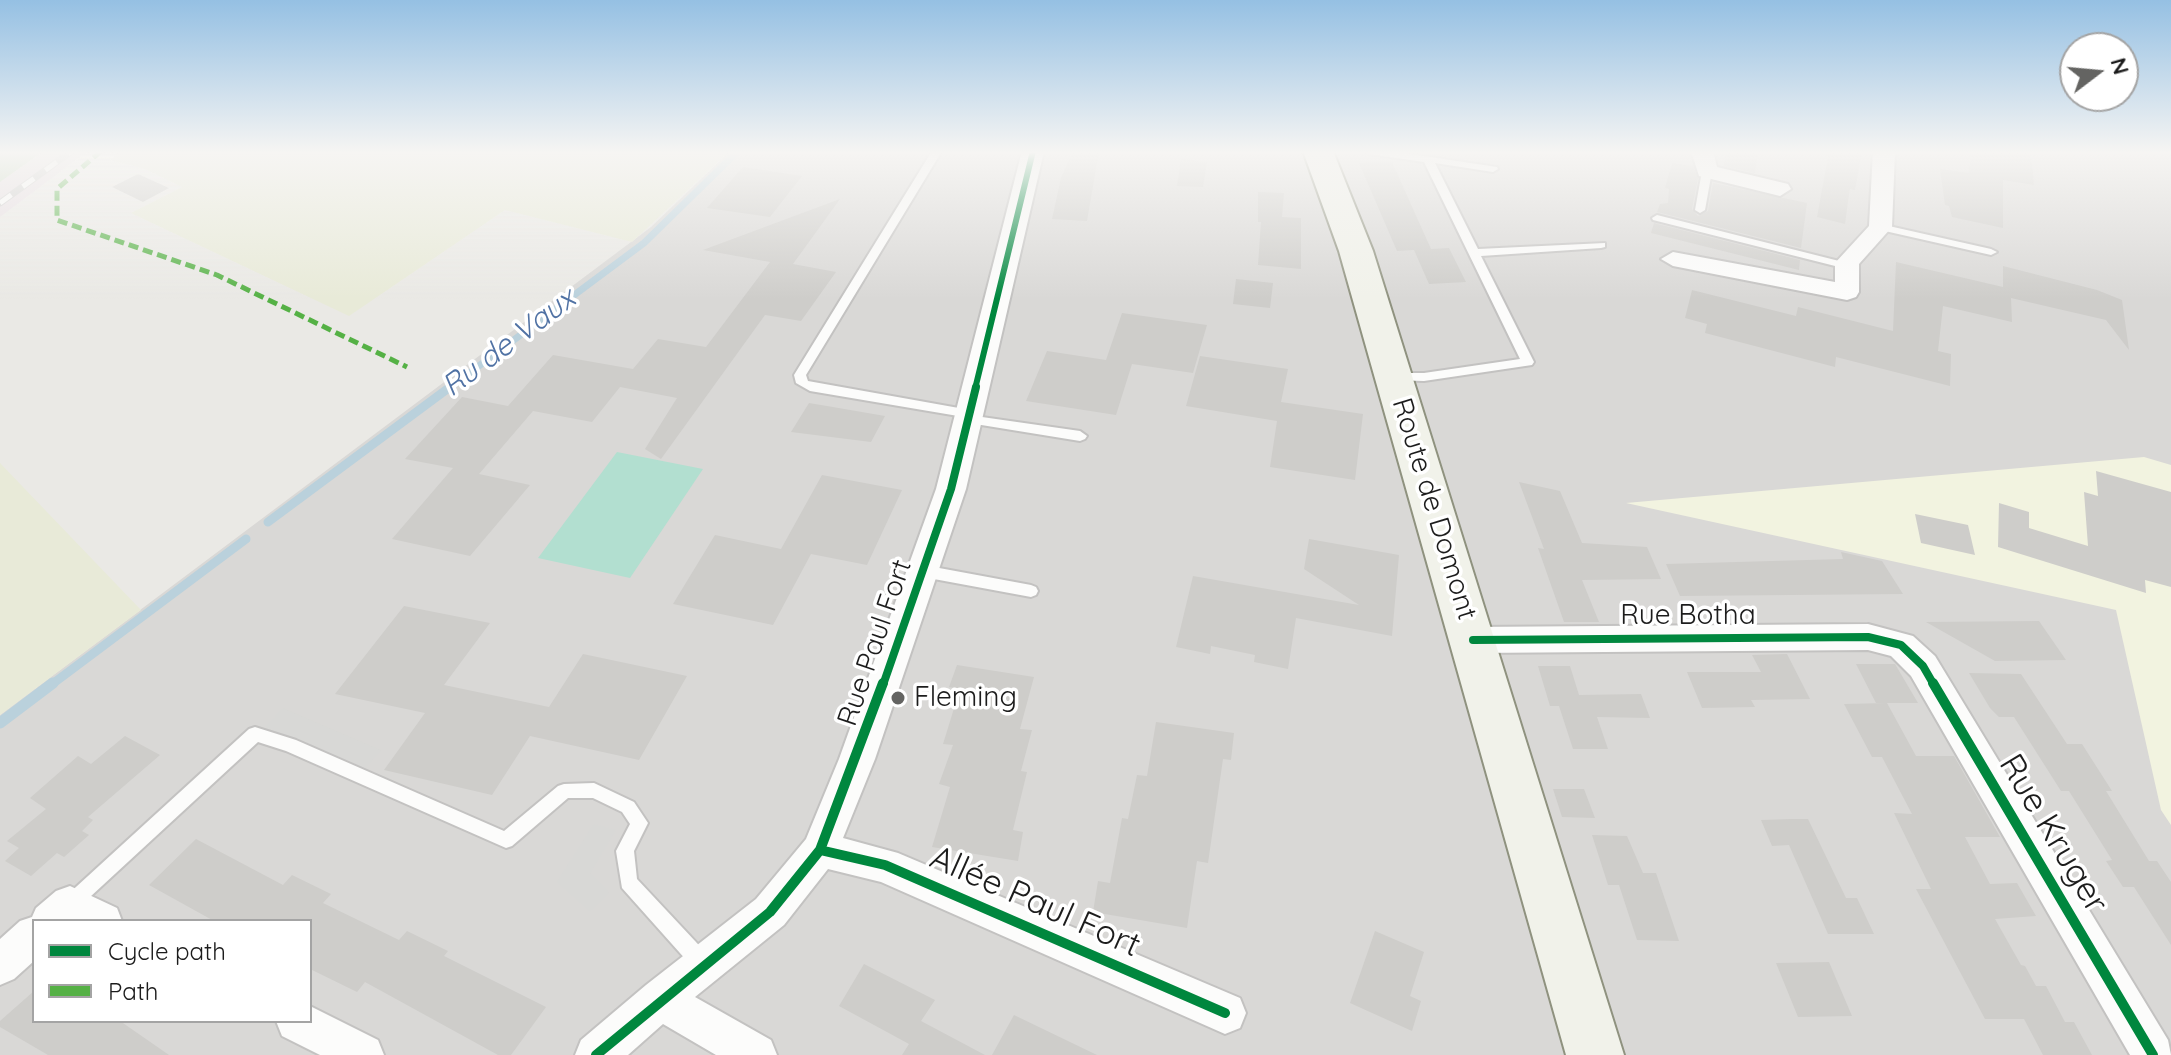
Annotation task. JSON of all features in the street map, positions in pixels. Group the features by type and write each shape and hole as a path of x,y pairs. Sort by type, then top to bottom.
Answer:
{"main road":[{"name":"Route de Domont","path":"1337,200 1356,251 1595,1055"}],"street":[{"name":"Rue Paul Fort","path":"596,1055 660,999 770,912 824,842 951,489 1021,200"},
{"path":"1673,259 1847,292 1847,266 1880,227 1881,200"},
{"name":"Rue Botha","path":"1473,640 1868,637 1901,645"},
{"name":"Rue Kruger","path":"1901,645 1923,666 2153,1055"},
{"name":"Allée Paul Fort","path":"824,842 885,865 1225,1013"},
{"path":"0,965 32,937"},
{"path":"660,999 756,1055"},
{"path":"301,1023 363,1055"}],"lane":[{"path":"907,200 800,375 802,383 810,387 1080,436"},
{"path":"1394,377 1424,377 1528,362 1448,200"},
{"path":"1700,210 1701,200"},
{"path":"1657,218 1847,266"},
{"path":"1880,227 1991,252"},
{"path":"1474,253 1601,245"},
{"path":"923,571 1031,591"},
{"path":"74,915 255,734 290,745 506,840 564,791 594,790 628,807 639,823 625,851 628,882 703,964"},
{"path":"824,842 906,859"}],"shaded area":[{"path":"0,200 22,200 0,217"},
{"path":"156,200 677,200 632,242 505,210 349,316 131,213"},
{"path":"679,200 2171,200 2171,1055 0,1055 0,715 651,227"},
{"path":"2144,457 2171,465 2171,825 2161,810 2116,610 1626,503"},
{"path":"0,463 141,610 0,715"},
{"path":"283,708 381,750 363,770 266,727"},
{"path":"594,824 616,830 590,873 609,893 590,911 557,882"}],"green space":[{"path":"617,452 703,469 630,578 538,558"}],"building":[{"path":"714,200 783,200 770,217 707,208"},
{"path":"839,200 793,264 836,272 801,321 765,315 661,459 645,449 677,398 620,387 592,422 533,411 479,474 530,485 470,556 392,539 453,468 405,459 462,397 508,406 553,355 633,369 658,339 706,347 770,262 703,250"},
{"path":"1056,200 1091,200 1087,221 1052,219"},
{"path":"1258,200 1283,200 1282,217 1301,218 1301,269 1258,265 1261,222 1258,222"},
{"path":"1375,200 1409,200 1431,249 1449,248 1466,282 1429,284 1414,250 1397,251"},
{"path":"1668,200 1694,200 1692,209 1698,216 1708,211 1710,200 1807,203 1801,248 1657,212 1660,204 1668,203"},
{"path":"1820,200 1848,200 1845,224 1817,217"},
{"path":"1944,200 2003,200 2003,228 1952,217 1949,206 1945,205"},
{"path":"1654,223 1800,260 1799,270 1651,233"},
{"path":"1896,262 2003,287 2003,266 2097,290 2122,300 2129,350 2106,320 2011,298 2012,322 1943,306 1938,351 1951,354 1950,386 1836,357 1835,367 1705,333 1707,324 1685,318 1692,290 1796,316 1798,307 1893,331"},
{"path":"1236,279 1273,283 1270,308 1233,304"},
{"path":"1122,313 1207,325 1193,373 1132,364 1116,415 1026,401 1047,351 1106,360"},
{"path":"1200,356 1288,369 1281,402 1363,414 1355,480 1270,467 1277,421 1186,406"},
{"path":"809,403 885,416 871,442 791,432"},
{"path":"2096,471 2171,492 2171,587 2145,580 2146,593 1998,547 1999,503 2029,512 2029,528 2088,546 2084,492 2098,496"},
{"path":"822,475 902,490 867,565 811,554 773,625 673,604 715,535 781,549"},
{"path":"1519,482 1560,491 1582,543 1647,547 1661,579 1582,580 1599,622 1564,622 1538,548 1544,549"},
{"path":"1915,514 1968,525 1975,555 1921,543"},
{"path":"1309,539 1399,555 1392,636 1296,618 1288,669 1254,662 1255,655 1211,646 1210,654 1176,647 1193,576 1359,605 1304,569"},
{"path":"1841,552 1882,561 1903,594 1680,596 1666,564 1843,559"},
{"path":"404,606 490,623 444,685 549,707 583,654 687,676 639,760 530,736 492,795 384,770 425,713 335,694"},
{"path":"2039,621 2066,660 1995,661 1926,622"},
{"path":"1787,654 1810,699 1751,700 1755,707 1702,708 1687,672 1761,672 1752,655"},
{"path":"1856,664 1895,664 1918,703 1876,703"},
{"path":"957,665 1034,677 1020,729 1032,730 1021,771 1027,772 1013,830 1023,832 1018,861 932,847 950,787 939,784 953,745 943,744 960,689 949,687"},
{"path":"1538,666 1570,666 1579,695 1641,694 1650,718 1597,717 1608,749 1573,749 1559,706 1550,706"},
{"path":"1969,673 2021,674 2067,744 2082,744 2112,791 2106,791 2149,861 2157,861 2171,882 2171,945 2134,887 2123,887 2106,861 2112,860 2069,791 2061,791 2014,717 1999,717 1990,708"},
{"path":"1887,703 1916,756 1954,756 2000,837 1965,837 1990,884 2017,883 2036,916 1995,919 2021,965 2025,966 2036,986 2046,986 2065,1022 2074,1022 2092,1055 2043,1055 2024,1019 1985,1019 1916,889 1931,889 1894,813 1912,814 1882,757 1872,757 1844,704"},
{"path":"1156,722 1234,733 1231,760 1223,759 1208,863 1197,861 1187,928 1093,912 1098,881 1110,883 1122,818 1128,819 1137,775 1147,776"},
{"path":"125,736 160,755 88,817 93,820 82,831 89,835 64,857 57,853 31,876 5,861 19,848 7,841 46,809 30,798 78,756 91,764"},
{"path":"1553,789 1584,789 1595,818 1562,817"},
{"path":"1808,819 1846,898 1857,898 1874,934 1828,934 1789,845 1772,846 1761,820"},
{"path":"1592,835 1627,836 1643,873 1656,873 1679,941 1637,940 1619,885 1608,885"},
{"path":"196,839 283,885 292,875 331,894 323,903 399,940 407,931 448,951 444,956 546,1007 511,1055 498,1055 365,982 357,992 312,970 312,919 210,919 149,885"},
{"path":"1375,931 1424,952 1410,996 1421,1001 1412,1031 1350,1003"},
{"path":"1829,962 1852,1016 1798,1017 1776,963"},
{"path":"864,964 935,1000 921,1021 985,1055 902,1055 909,1044 839,1006"},
{"path":"32,993 32,1023 123,1023 169,1055 48,1055 0,1027 0,1021"},
{"path":"1014,1015 1097,1055 992,1055"}],"waterway":[{"name":"Ru de Vaux","path":"448,389 644,243 688,200"},
{"name":"Ru de Vaux","path":"268,522 450,387"},
{"name":"Ru de Vaux","path":"51,685 246,539"},
{"name":"Ru de Vaux","path":"0,723 53,683"}],"railway":[{"path":"0,203 4,200"}],"marked path":[{"path":"57,200 57,220 217,275 407,367"}],"cycle path":[{"path":"596,1055 660,999 770,912 820,850 857,759 951,489 1021,200"},
{"path":"1473,640 1868,637 1901,645 1923,666 2153,1055"},
{"path":"820,850 885,865 1225,1013"}],"place":[{"name":"Fleming","path":"898,698"}]}
